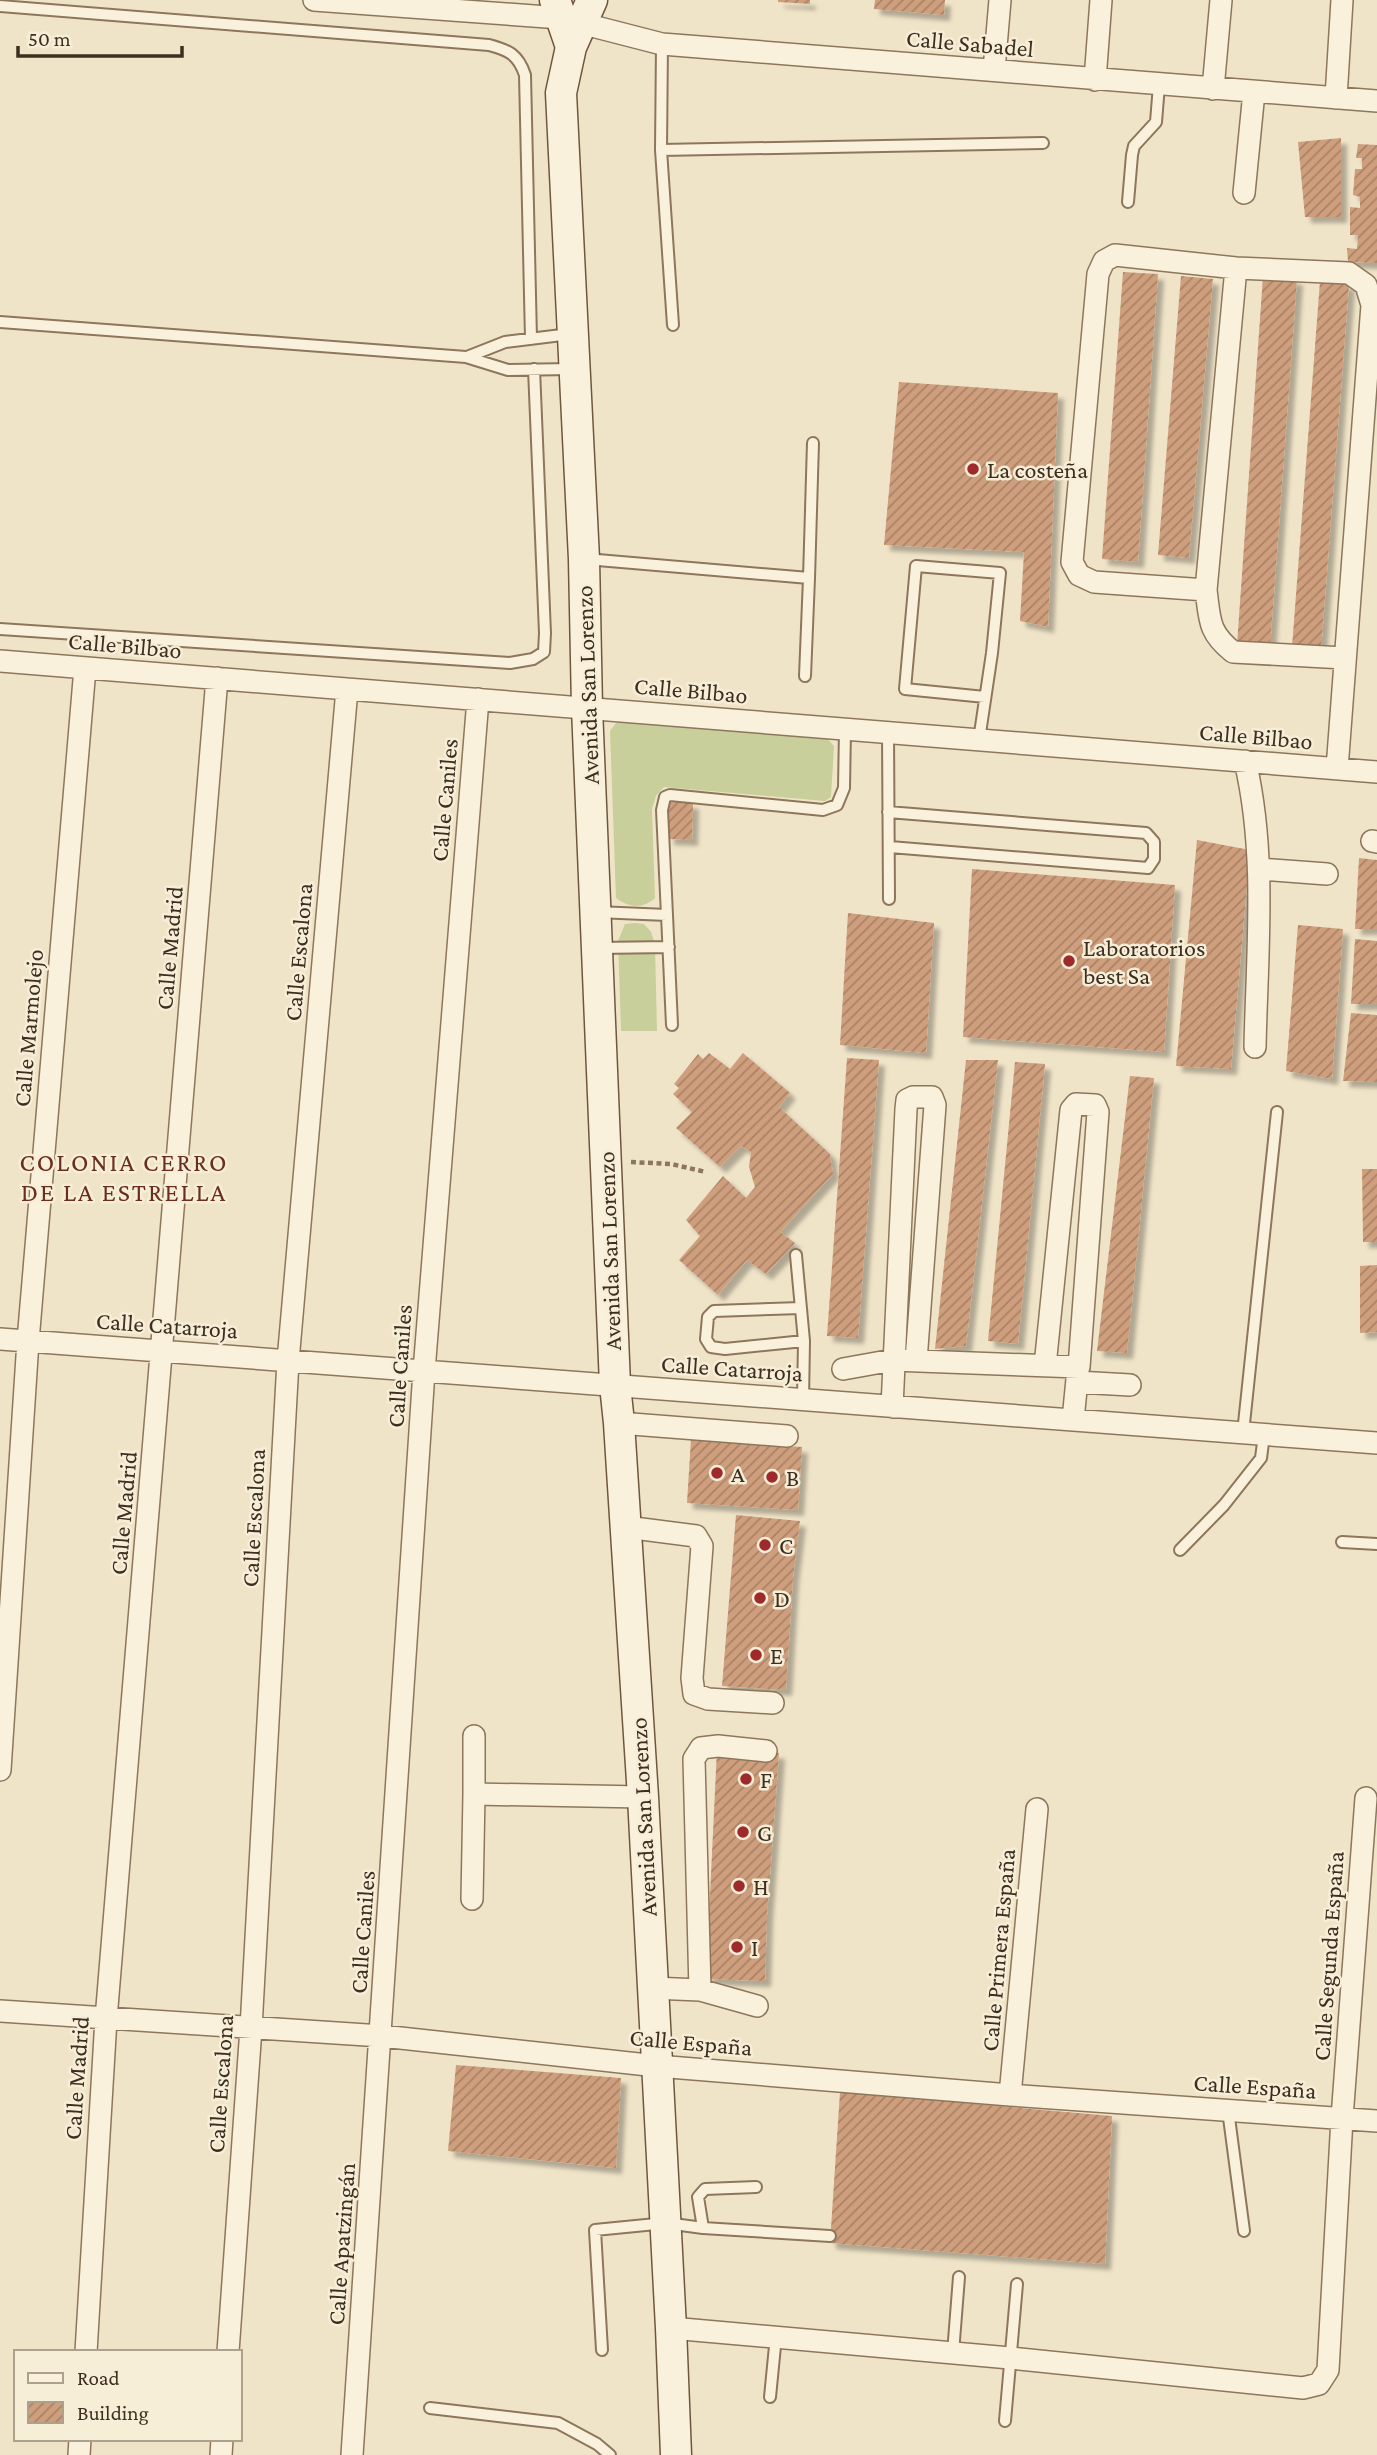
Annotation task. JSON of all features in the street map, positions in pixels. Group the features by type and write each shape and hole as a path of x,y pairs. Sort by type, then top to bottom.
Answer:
{"main road":[{"name":"Avenida San Lorenzo","path":"572,18 561,93 584,559 596,948 615,1385 643,1797 676,2455"}],"street":[{"name":"Calle Sabadel","path":"314,0 572,18 662,44 1377,101"},
{"path":"994,71 1000,0"},
{"path":"1095,80 1101,0"},
{"path":"1213,89 1220,0"},
{"path":"1336,98 1342,0"},
{"path":"1244,192 1254,92"},
{"path":"1206,590 1094,582 1079,575 1072,562 1098,274 1104,261 1115,255 1236,268 1349,272 1366,285 1372,305 1337,769"},
{"path":"1236,268 1206,590 1210,623 1219,641 1233,652 1344,658"},
{"name":"Calle Bilbao","path":"0,661 1377,772"},
{"name":"Calle Marmolejo","path":"0,1770 27,1341 85,668"},
{"name":"Calle Madrid","path":"86,2350 106,2019 163,1351 216,678"},
{"name":"Calle Escalona","path":"228,2350 251,2028 288,1361 347,689"},
{"name":"Calle Caniles","path":"382,2036 424,1371 478,699"},
{"path":"1245,761 1250,783 1259,869 1255,1047"},
{"path":"1259,869 1327,874"},
{"path":"892,1406 907,1100 913,1097 932,1097 935,1105 916,1361"},
{"path":"1045,1366 1071,1110 1076,1104 1095,1105 1098,1112 1073,1420"},
{"name":"Calle Catarroja","path":"0,1339 1377,1443"},
{"path":"843,1369 893,1360 1045,1366 1130,1385"},
{"path":"619,1423 787,1436"},
{"path":"626,1527 696,1536 702,1546 692,1678 694,1694 708,1699 772,1703"},
{"path":"472,1899 474,1736"},
{"path":"700,1990 694,1759 701,1748 718,1746 766,1751"},
{"path":"474,1794 643,1797"},
{"name":"Calle Segunda España","path":"671,2328 1010,2358 1303,2388 1319,2384 1328,2370 1342,2118 1366,1798"},
{"name":"Calle Primera España","path":"1010,2095 1037,1809"},
{"path":"652,1988 700,1990 757,2006"},
{"name":"Calle España","path":"0,2011 382,2036 657,2066 1377,2121"},
{"name":"Calle Apatzingán","path":"352,2455 382,2036"}],"lane":[{"path":"0,6 488,45 510,50 521,62 525,75 531,339"},
{"path":"662,44 660,150 673,325"},
{"path":"1128,202 1134,146 1156,122 1159,85"},
{"path":"660,150 1043,143"},
{"path":"0,322 466,357 508,370 574,369"},
{"path":"466,357 505,342 573,334"},
{"path":"0,629 510,663 533,659 544,652 545,633 534,369"},
{"path":"805,676 813,443"},
{"path":"584,559 809,578"},
{"path":"979,740 992,653 1000,573 916,566 905,689 985,697"},
{"path":"672,1025 662,810 665,797 678,794 823,810 837,805 844,788 845,729"},
{"path":"888,732 888,899"},
{"path":"888,812 1146,833 1154,842 1154,859 1148,868 890,848"},
{"path":"595,912 667,915"},
{"path":"596,948 669,947"},
{"path":"1180,1549 1224,1505 1261,1458 1253,1434 1277,1112"},
{"path":"796,1255 804,1341 803,1400"},
{"path":"802,1308 714,1311 708,1317 706,1339 711,1347 725,1349 804,1341"},
{"path":"1342,1542 1377,1544"},
{"path":"1228,2110 1244,2231"},
{"path":"703,2228 698,2197 705,2189 757,2187"},
{"path":"602,2350 595,2230 666,2223 830,2236"},
{"path":"953,2353 959,2277"},
{"path":"1005,2421 1017,2284"},
{"path":"770,2397 776,2336"},
{"path":"430,2408 558,2423 597,2444 610,2455"}],"path":[{"path":"606,1164 671,1164 706,1172"}],"green space":[{"path":"633,722 827,738 834,746 831,797 825,801 664,787 656,796 652,809 655,898 641,905 626,904 616,898 610,731 616,723"},
{"path":"625,924 644,924 651,932 655,944 657,1031 621,1031 618,941"}],"building":[{"path":"810,0 810,4 778,2"},
{"path":"875,0 945,0 944,15 874,9"},
{"path":"1341,138 1341,217 1305,217 1298,142"},
{"path":"1358,144 1377,145 1377,263 1348,262 1347,248 1357,249 1358,235 1350,235 1350,207 1360,208 1360,197 1353,195 1355,169 1362,169 1362,158 1356,158"},
{"path":"1123,272 1158,274 1138,562 1102,559"},
{"path":"1181,276 1213,279 1189,558 1158,555"},
{"path":"1263,276 1297,279 1270,648 1237,645"},
{"path":"1320,281 1349,284 1321,650 1292,647"},
{"name":"La costeña","path":"899,382 1058,393 1048,627 1020,621 1024,552 884,545"},
{"path":"669,802 693,803 692,840 668,839"},
{"path":"1197,840 1250,850 1231,1069 1176,1066"},
{"path":"1359,858 1377,860 1377,929 1355,929"},
{"name":"Laboratorios best Sa","path":"972,869 1175,885 1164,1052 963,1037"},
{"path":"848,913 934,923 926,1053 840,1045"},
{"path":"1298,925 1343,929 1332,1079 1286,1071"},
{"path":"1355,939 1377,941 1377,1004 1351,1004"},
{"path":"1351,1013 1377,1015 1377,1082 1343,1081"},
{"path":"709,1053 730,1069 743,1053 790,1093 779,1107 830,1154 833,1174 780,1232 795,1243 766,1274 747,1260 718,1295 679,1260 700,1236 686,1220 723,1176 746,1198 755,1187 749,1167 751,1152 741,1146 720,1167 676,1128 692,1112 673,1094 679,1088 674,1084 698,1054 703,1059"},
{"path":"847,1058 879,1060 858,1338 827,1336"},
{"path":"966,1060 998,1060 966,1346 935,1349"},
{"path":"1015,1062 1045,1064 1018,1344 988,1341"},
{"path":"1130,1076 1154,1078 1127,1353 1097,1351"},
{"path":"1362,1169 1377,1169 1377,1242 1363,1242"},
{"path":"1377,1265 1377,1332 1360,1333 1360,1266"},
{"path":"691,1439 802,1447 798,1510 687,1503"},
{"path":"736,1515 800,1521 793,1577 786,1690 722,1686"},
{"path":"717,1749 779,1753 765,1981 706,1979"},
{"path":"456,2065 621,2078 616,2168 448,2151"},
{"path":"840,2092 1112,2116 1105,2264 830,2243"}],"place":[{"name":"La costeña","path":"973,469"},
{"name":"Laboratorios best Sa","path":"1069,961"},
{"name":"A","path":"717,1473"},
{"name":"B","path":"772,1477"},
{"name":"C","path":"765,1545"},
{"name":"D","path":"760,1598"},
{"name":"E","path":"756,1655"},
{"name":"F","path":"746,1779"},
{"name":"G","path":"743,1832"},
{"name":"H","path":"739,1886"},
{"name":"I","path":"737,1947"}],"district":[{"name":"COLONIA CERRO DE LA ESTRELLA","path":"124,1177"}]}
